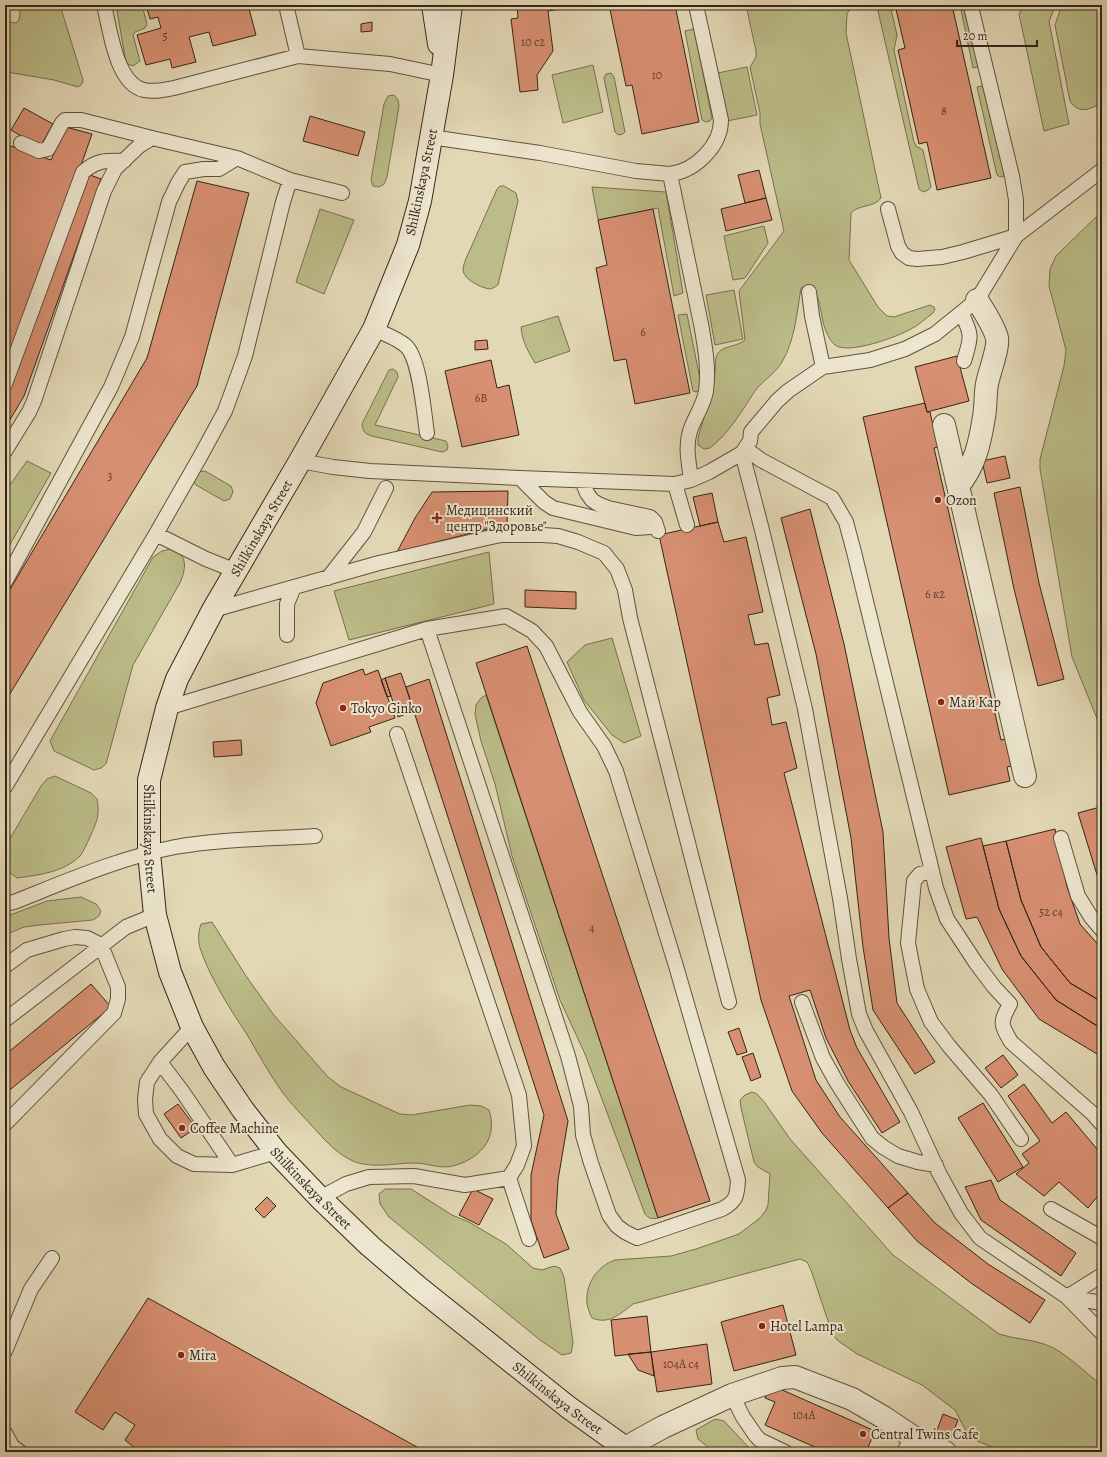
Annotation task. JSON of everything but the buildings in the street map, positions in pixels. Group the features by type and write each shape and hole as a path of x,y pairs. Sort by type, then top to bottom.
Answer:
{"main road":[{"name":"Shilkinskaya Street","path":"433,5 442,72"},
{"name":"Shilkinskaya Street","path":"451,5 442,72 420,201 408,245 374,329 300,461 213,610 177,679 167,708 149,780 149,853 155,916 170,972 192,1027 214,1067 239,1104 276,1152 320,1198 370,1246 418,1287 568,1407 628,1450"},
{"path":"958,486 966,476 974,461 984,418 986,384 997,339 986,313 969,306"},
{"path":"944,425 1024,776"},
{"path":"628,1450 663,1427 732,1395 782,1378 795,1377 852,1399 883,1417 908,1444 939,1451"}],"lane":[{"path":"104,5 118,62 124,75 133,85 142,90 155,91 174,88 298,56 390,64 442,72"},
{"path":"286,5 298,56"},
{"path":"431,137 540,153 636,170 670,174 679,173 699,161 709,151 716,141 721,126 721,120 696,5"},
{"path":"972,5 972,12 1012,176 1016,200 1016,236"},
{"path":"21,143 39,151 48,149 65,120 81,120 237,158 290,180 342,193"},
{"path":"5,451 30,412 104,191 115,169 139,146 152,138"},
{"path":"5,582 111,387 132,337 169,202 178,183 185,172 204,169 219,169 237,158"},
{"path":"5,384 82,172 90,166 105,160 124,161"},
{"path":"300,461 333,467 370,471 675,484 691,480 709,472 744,451 750,441 751,432 777,401 788,391 823,368 870,360 905,349 935,334 969,306 1016,236 1102,170"},
{"path":"670,174 701,324 708,374 706,393 690,430 687,444 691,480"},
{"path":"5,787 156,534 225,411 245,356 283,202 290,180"},
{"path":"888,209 898,246 902,253 908,258 917,259 942,257 1016,236"},
{"path":"809,292 812,316 823,368"},
{"path":"964,362 970,340 969,306"},
{"path":"374,329 408,347 417,369 427,433"},
{"path":"744,451 832,498 846,522 936,888 947,919 976,964 1010,1004 1004,1016 1002,1026 1011,1042 1092,1113 1102,1124"},
{"path":"744,451 805,709 840,898 859,1014 866,1031 911,1112 936,1165 962,1213 980,1238 1067,1296 1102,1333"},
{"path":"520,478 544,502 553,508 636,528 654,529 655,522 650,516 608,508 598,504 592,500 587,493 582,481"},
{"path":"675,484 687,525"},
{"path":"328,578 364,532 386,488"},
{"path":"156,534 206,559 236,571"},
{"path":"213,610 378,563 501,535 558,536 578,542 604,553 617,569 625,590 632,626 728,1002"},
{"path":"287,635 287,604 294,587"},
{"path":"167,708 427,629 506,616 532,631 546,646 580,712 604,746 621,785 738,1180 737,1194 732,1204 722,1209 637,1238 616,1226 609,1216 583,1135 581,1106 568,1056 427,629"},
{"path":"320,1198 346,1184 369,1177 414,1176 465,1185 509,1178 518,1165 524,1146 519,1095 397,734"},
{"path":"5,904 14,902 107,865 149,853 182,846 315,836"},
{"path":"1061,838 1078,896 1091,917 1102,930"},
{"path":"932,872 920,874 914,881 908,943 917,988 931,1022 949,1046 992,1095 1021,1139"},
{"path":"5,1020 126,927 155,916"},
{"path":"5,966 27,950 64,939 75,937 87,938 101,945 118,987 118,999 114,1013 5,1124"},
{"path":"802,1002 824,1058 837,1083 872,1138 898,1156 918,1162 936,1165"},
{"path":"192,1027 160,1062 147,1082 144,1100 146,1114 160,1139 176,1156 194,1164 232,1165 276,1152"},
{"path":"160,1062 182,1091 232,1165"},
{"path":"509,1178 529,1239"},
{"path":"1051,1209 1102,1238"},
{"path":"5,1351 31,1289 52,1258"},
{"path":"1067,1296 1102,1275"},
{"path":"1067,1296 1102,1303"},
{"path":"732,1395 743,1417 760,1440 785,1452"},
{"path":"5,1433 12,1446 20,1452"}],"green space":[{"path":"21,5 60,5 83,80 82,84 78,87 54,80 7,72 5,69 4,51 7,27 10,22 16,23 19,20"},
{"path":"116,5 142,5 147,24 145,28 135,32 133,35 140,61 133,66 126,63"},
{"path":"746,5 852,5 847,14 846,33 881,198 874,203 854,210 851,213 849,260 878,307 887,316 894,317 930,305 935,309 933,313 917,326 895,336 873,344 841,348 833,343 826,331 818,298 812,286 801,288 793,335 782,362 776,370 758,387 723,436 710,448 704,449 698,445 698,438 712,389 717,355 722,349 739,344 745,340 739,291 784,231 760,124 760,113 750,67 756,57 756,51"},
{"path":"960,5 969,5 982,66 973,68"},
{"path":"1024,5 1056,5 1049,21 1069,124 1044,131 1019,14"},
{"path":"1062,5 1102,5 1102,103 1085,110 1077,108 1070,101 1055,25"},
{"path":"886,7 891,9 897,35 894,50 914,142 916,146 923,150 931,187 923,192 919,189 878,11"},
{"path":"694,29 712,118 710,121 706,122 702,120 685,31"},
{"path":"593,65 603,112 563,123 552,75"},
{"path":"747,67 757,115 727,121 718,73"},
{"path":"611,73 614,77 625,132 618,135 615,132 604,78 606,74"},
{"path":"987,85 1006,173 1004,176 1000,177 997,175 977,87"},
{"path":"394,95 398,100 399,106 387,177 384,184 379,187 373,186 371,180 384,104 388,96"},
{"path":"500,186 504,186 516,193 518,201 498,285 489,289 481,287 470,280 464,274 463,268 497,189"},
{"path":"592,187 666,192 683,293 674,296 658,208 598,220"},
{"path":"320,209 354,220 324,294 296,282"},
{"path":"1102,211 1102,731 1072,657 1040,469 1040,459 1064,366 1066,350 1049,286 1050,269 1056,256"},
{"path":"764,226 768,243 745,278 733,280 724,236"},
{"path":"734,290 743,339 715,345 706,295"},
{"path":"687,314 702,389 696,392 693,391 678,315"},
{"path":"558,316 570,351 535,363 524,341 521,327"},
{"path":"393,369 397,372 398,377 375,425 446,441 448,446 447,450 442,452 372,436 364,431 362,424 389,370"},
{"path":"27,461 51,473 5,553 5,492"},
{"path":"205,471 231,486 233,492 230,499 224,501 196,485 193,480 197,472"},
{"path":"170,549 176,551 183,558 184,571 181,581 133,665 106,764 101,768 94,770 54,751 50,741 153,557 162,551"},
{"path":"489,552 494,604 349,640 334,591"},
{"path":"612,638 641,736 624,743 612,735 584,700 567,662 585,645"},
{"path":"486,695 658,1218 651,1218 645,1214 585,1054 560,1000 512,856 495,784 481,741 475,714 476,705 481,698"},
{"path":"55,776 91,793 97,799 98,814 96,822 83,852 74,861 51,872 17,878 10,873 5,866 5,847 41,786 47,779"},
{"path":"81,897 96,904 101,911 99,916 93,920 24,927 5,935 5,917 47,901"},
{"path":"212,922 246,976 273,1014 328,1077 341,1087 400,1114 412,1115 470,1105 481,1106 489,1110 491,1119 490,1135 483,1148 470,1159 462,1163 445,1167 415,1163 381,1165 364,1164 349,1159 334,1149 283,1093 268,1071 214,981 200,948 199,939 201,924"},
{"path":"752,1092 757,1094 765,1103 790,1139 893,1255 999,1334 1044,1344 1060,1352 1102,1385 1102,1452 1004,1452 975,1440 967,1433 955,1410 922,1385 857,1354 837,1340 832,1333 811,1270 807,1262 800,1259 633,1304 619,1315 609,1319 598,1320 592,1318 587,1305 588,1290 592,1279 604,1265 615,1260 671,1256 696,1249 739,1234 760,1218 766,1210 768,1205 770,1174 758,1167 754,1162 740,1100 745,1095"},
{"path":"385,1189 411,1189 452,1215 469,1222 506,1244 533,1268 542,1270 554,1266 560,1268 564,1277 573,1343 571,1353 562,1355 540,1340 389,1217 380,1204 379,1194"},
{"path":"715,1419 724,1421 753,1452 714,1452 698,1439 696,1430"}],"place":[{"name":"Ozon","path":"938,500"},
{"name":"Медицинский центр \"Здоровье\"","path":"437,518"},
{"name":"Май Кар","path":"941,702"},
{"name":"Tokyo Ginko","path":"343,708"},
{"name":"Coffee Machine","path":"182,1128"},
{"name":"Hotel Lampa","path":"762,1326"},
{"name":"Mira","path":"181,1355"},
{"name":"Central Twins Cafe","path":"863,1434"}]}
